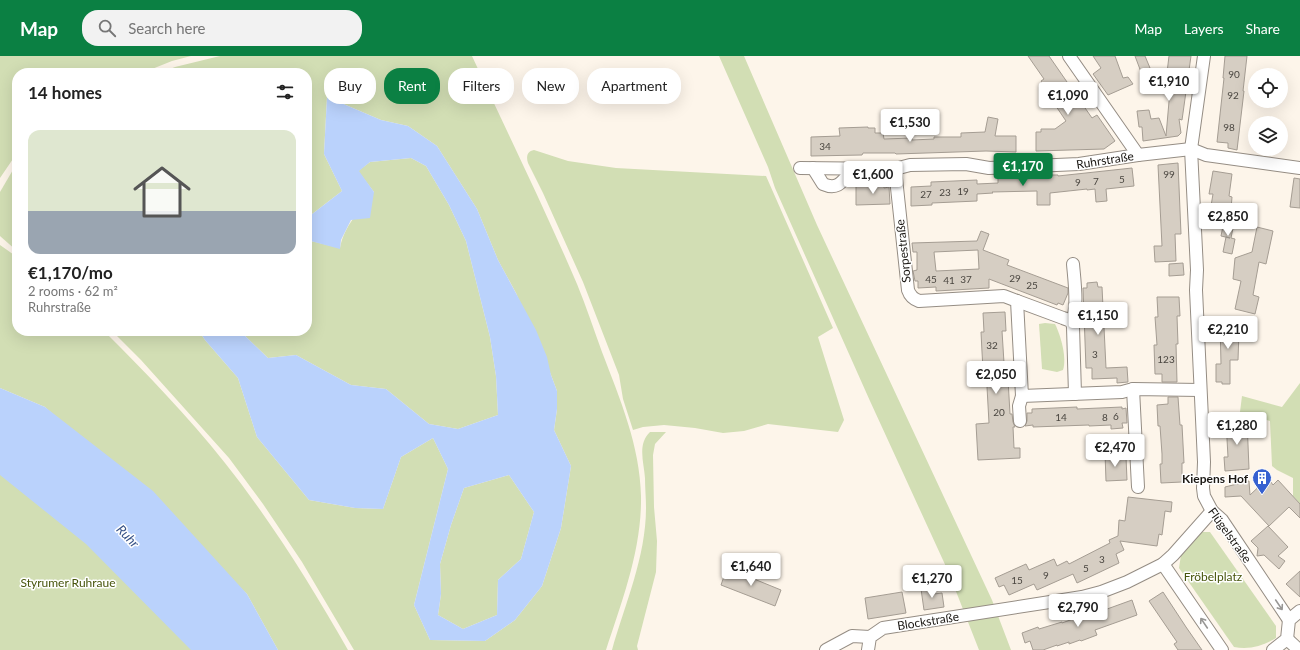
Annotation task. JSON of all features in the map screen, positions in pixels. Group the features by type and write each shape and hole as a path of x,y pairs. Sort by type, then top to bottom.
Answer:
{"street":[{"path":"1069,56 1138,155"},
{"name":"Flügelstraße","path":"1204,56 1191,149 1204,462 1204,496 1212,511 1222,520 1289,620"},
{"path":"1191,149 1206,155 1300,168"},
{"name":"Ruhrstraße","path":"800,168 895,168 910,165 966,164 988,168 1079,164 1191,149"},
{"path":"813,168 823,184 833,186 840,184 853,169"},
{"name":"Sorpestraße","path":"895,168 908,290 911,297 919,301 1004,296 1071,321"},
{"path":"1073,264 1075,308 1074,317 1071,321 1073,327 1075,394"},
{"path":"1017,301 1022,396 1019,406 1020,421"},
{"path":"1022,396 1122,392 1133,389 1200,390"},
{"path":"1133,389 1138,487"},
{"name":"Blockstraße","path":"870,637 883,628 1091,595 1127,582 1163,564 1173,555 1212,511"},
{"path":"1163,564 1222,650"},
{"path":"1272,650 1287,639 1289,620 1300,611"},
{"path":"826,650 852,636 870,637 868,650"},
{"path":"1287,639 1299,650"}],"green space":[{"path":"0,56 191,56 154,68 12,68 12,160 0,178"},
{"path":"220,56 472,56 478,68 448,68 448,104 495,104 539,198 584,301 622,405 633,441 640,477 641,496 638,536 630,574 606,650 354,650 302,562 263,504 229,458 141,360 117,336 202,336 238,378 257,437 309,500 355,508 383,509 401,457 433,438 448,469 414,605 430,640 485,641 515,620 542,586 561,528 571,466 554,430 557,409 557,391 516,293 498,260 477,209 437,146 408,126 381,120 343,104 376,104 376,68 324,68 324,104 327,104 324,154 342,191 312,214 312,68 172,68"},
{"path":"719,56 744,56 817,225 992,600 1011,650 979,650 948,571 775,188 768,167"},
{"path":"534,150 568,161 616,168 766,176 833,328 818,337 844,420 838,432 768,424 744,431 723,433 664,425 643,427 633,430 623,399 619,375 583,282 528,163 528,155"},
{"path":"411,158 426,166 449,205 466,241 490,337 496,376 498,415 458,429 429,424 386,389 351,385 296,355 268,358 245,336 312,336 312,241 340,248 349,225 374,192 358,171 370,162"},
{"path":"12,172 12,247 0,236 0,192"},
{"path":"0,245 12,253 12,336 109,336 182,412 242,485 290,554 348,650 278,650 247,594 45,407 0,388"},
{"path":"1039,324 1055,324 1064,353 1063,370 1057,372 1042,369"},
{"path":"1300,383 1300,504 1293,496 1293,478 1272,466 1270,421 1240,412 1242,396 1282,407"},
{"path":"650,432 666,432 655,444 653,455 654,507 657,541 656,572 637,646 638,650 612,650 634,580 643,544 646,508 642,448 646,437"},
{"name":"Styrumer Ruhraue","path":"0,441 222,650 0,650"},
{"path":"509,475 534,512 521,559 498,580 497,615 463,629 438,615 441,594 440,564 451,525 464,488"},
{"name":"Fröbelplatz","path":"1202,532 1210,532 1276,626 1276,638 1256,647 1234,647 1179,568 1181,555"}],"water":[{"path":"327,104 343,104 381,120 408,126 437,146 477,209 498,260 536,330 547,357 551,375 557,391 557,409 554,430 571,466 561,528 542,586 515,620 485,641 430,640 414,605 448,469 433,438 401,457 383,509 355,508 309,500 257,437 238,378 202,336 245,336 268,358 296,355 351,385 386,389 429,424 458,429 498,415 496,376 490,337 466,241 449,205 426,166 411,158 370,162 359,171 374,192 370,218 351,220 341,240 340,249 312,241 312,214 342,191 324,154","holes":["509,475 534,512 521,559 498,580 497,615 463,629 438,615 441,594 440,564 451,525 464,488"]},
{"name":"Ruhr","path":"0,388 45,407 153,491 247,594 278,650 191,650 86,544 0,475"}],"building":[{"path":"1028,56 1049,56 1092,118 1097,115 1115,141 1104,149 1036,151 1036,132 1041,132 1041,129 1055,129 1066,121 1043,87 1044,86 1041,81 1044,79"},
{"path":"1093,56 1115,56 1123,78 1128,77 1133,84 1108,95 1093,74 1101,68"},
{"path":"1135,56 1145,56 1150,68 1141,72"},
{"path":"1169,56 1191,56 1182,120 1179,119 1181,133 1178,136 1143,141 1142,127 1139,127 1137,111 1149,110 1151,119 1159,118 1166,136 1170,90 1165,89"},
{"path":"1225,56 1247,56 1237,150 1228,148 1228,143 1217,142"},
{"path":"988,117 998,119 995,136 1016,136 1016,152 986,151 896,154 863,153 862,155 811,156 811,137 840,136 839,128 875,128 875,133 883,133 884,139 934,139 934,137 961,137 961,133 985,132"},
{"path":"1178,163 1181,234 1175,234 1176,261 1155,262 1154,246 1162,246 1158,165"},
{"path":"1132,168 1134,186 1106,189 1107,201 1096,202 1095,189 1087,189 1050,193 1050,205 1037,205 1037,191 992,192 993,193 977,194 977,201 932,203 932,205 911,206 911,187 931,186 931,182 977,180 977,184 998,183 998,177 1058,176"},
{"path":"1213,171 1232,174 1229,196 1232,197 1231,209 1211,206 1213,194 1209,194"},
{"path":"1294,178 1300,179 1300,208 1290,207"},
{"path":"884,184 884,188 889,187 890,204 856,205 856,186"},
{"path":"1224,221 1234,223 1231,238 1235,239 1232,254 1223,252 1226,237 1221,236"},
{"path":"1257,227 1273,231 1266,264 1259,262 1253,295 1259,297 1255,314 1235,309 1241,281 1233,279 1235,258 1252,252"},
{"path":"981,231 989,234 983,250 1009,260 1007,265 1068,288 1068,293 1063,305 1058,303 1057,305 989,279 989,288 936,291 936,287 918,288 918,281 915,281 913,271 917,270 917,252 913,252 912,243 977,241","holes":["978,250 979,269 936,271 934,252"]},
{"path":"1183,263 1184,275 1169,276 1169,264"},
{"path":"1097,282 1098,287 1102,287 1106,368 1127,367 1128,382 1117,383 1117,378 1092,379 1092,368 1086,368 1083,288 1087,288 1087,283"},
{"path":"1157,297 1179,297 1180,316 1177,316 1178,344 1176,344 1177,382 1162,382 1162,374 1155,374 1154,345 1157,345 1155,317 1158,317"},
{"path":"1005,312 1006,331 1002,331 1005,379 1008,379 1010,414 1012,414 1015,427 1013,427 1014,448 1020,448 1020,458 978,460 976,424 989,423 986,369 983,369 982,352 981,332 984,332 983,313"},
{"path":"1220,321 1237,321 1237,331 1239,331 1238,360 1230,360 1230,384 1216,382 1216,364 1221,364"},
{"path":"1168,397 1178,397 1180,425 1182,425 1184,463 1182,463 1182,482 1161,483 1160,464 1162,464 1162,454 1157,405 1168,404"},
{"path":"1077,407 1077,409 1126,408 1127,423 1122,423 1123,428 1111,429 1111,425 1025,426 1027,421 1027,413 1032,413 1032,409"},
{"path":"1247,420 1249,469 1225,471 1224,457 1228,457 1226,421"},
{"path":"1115,452 1116,458 1126,457 1127,480 1106,481 1105,453"},
{"path":"1268,478 1273,485 1278,480 1300,504 1300,518 1289,507 1269,526 1241,496 1225,497 1225,487 1249,481 1250,495"},
{"path":"1128,497 1172,502 1171,512 1165,511 1162,535 1159,534 1157,546 1120,541 1124,550 1116,554 1119,563 1077,583 1073,574 1037,590 1034,584 1009,595 1004,585 999,587 995,578 1026,564 1029,570 1054,559 1057,566 1067,561 1069,564 1110,543 1109,540 1118,536 1119,520 1125,521"},
{"path":"1268,526 1288,547 1278,556 1285,561 1279,569 1264,555 1257,556 1258,548 1251,541"},
{"path":"727,568 781,590 775,606 721,585"},
{"path":"1300,571 1300,597 1286,584"},
{"path":"933,587 934,594 942,593 944,607 924,610 921,589"},
{"path":"902,592 906,613 868,619 865,598"},
{"path":"1163,592 1202,650 1178,650 1174,644 1177,642 1149,601"},
{"path":"1132,600 1137,615 1095,630 1097,635 1081,641 1080,640 1069,644 1069,642 1043,650 1033,650 1030,641 1025,643 1022,633 1038,627 1039,629 1073,619 1074,621"}],"place":[{"name":"Kiepens Hof","path":"1262,495"}]}
